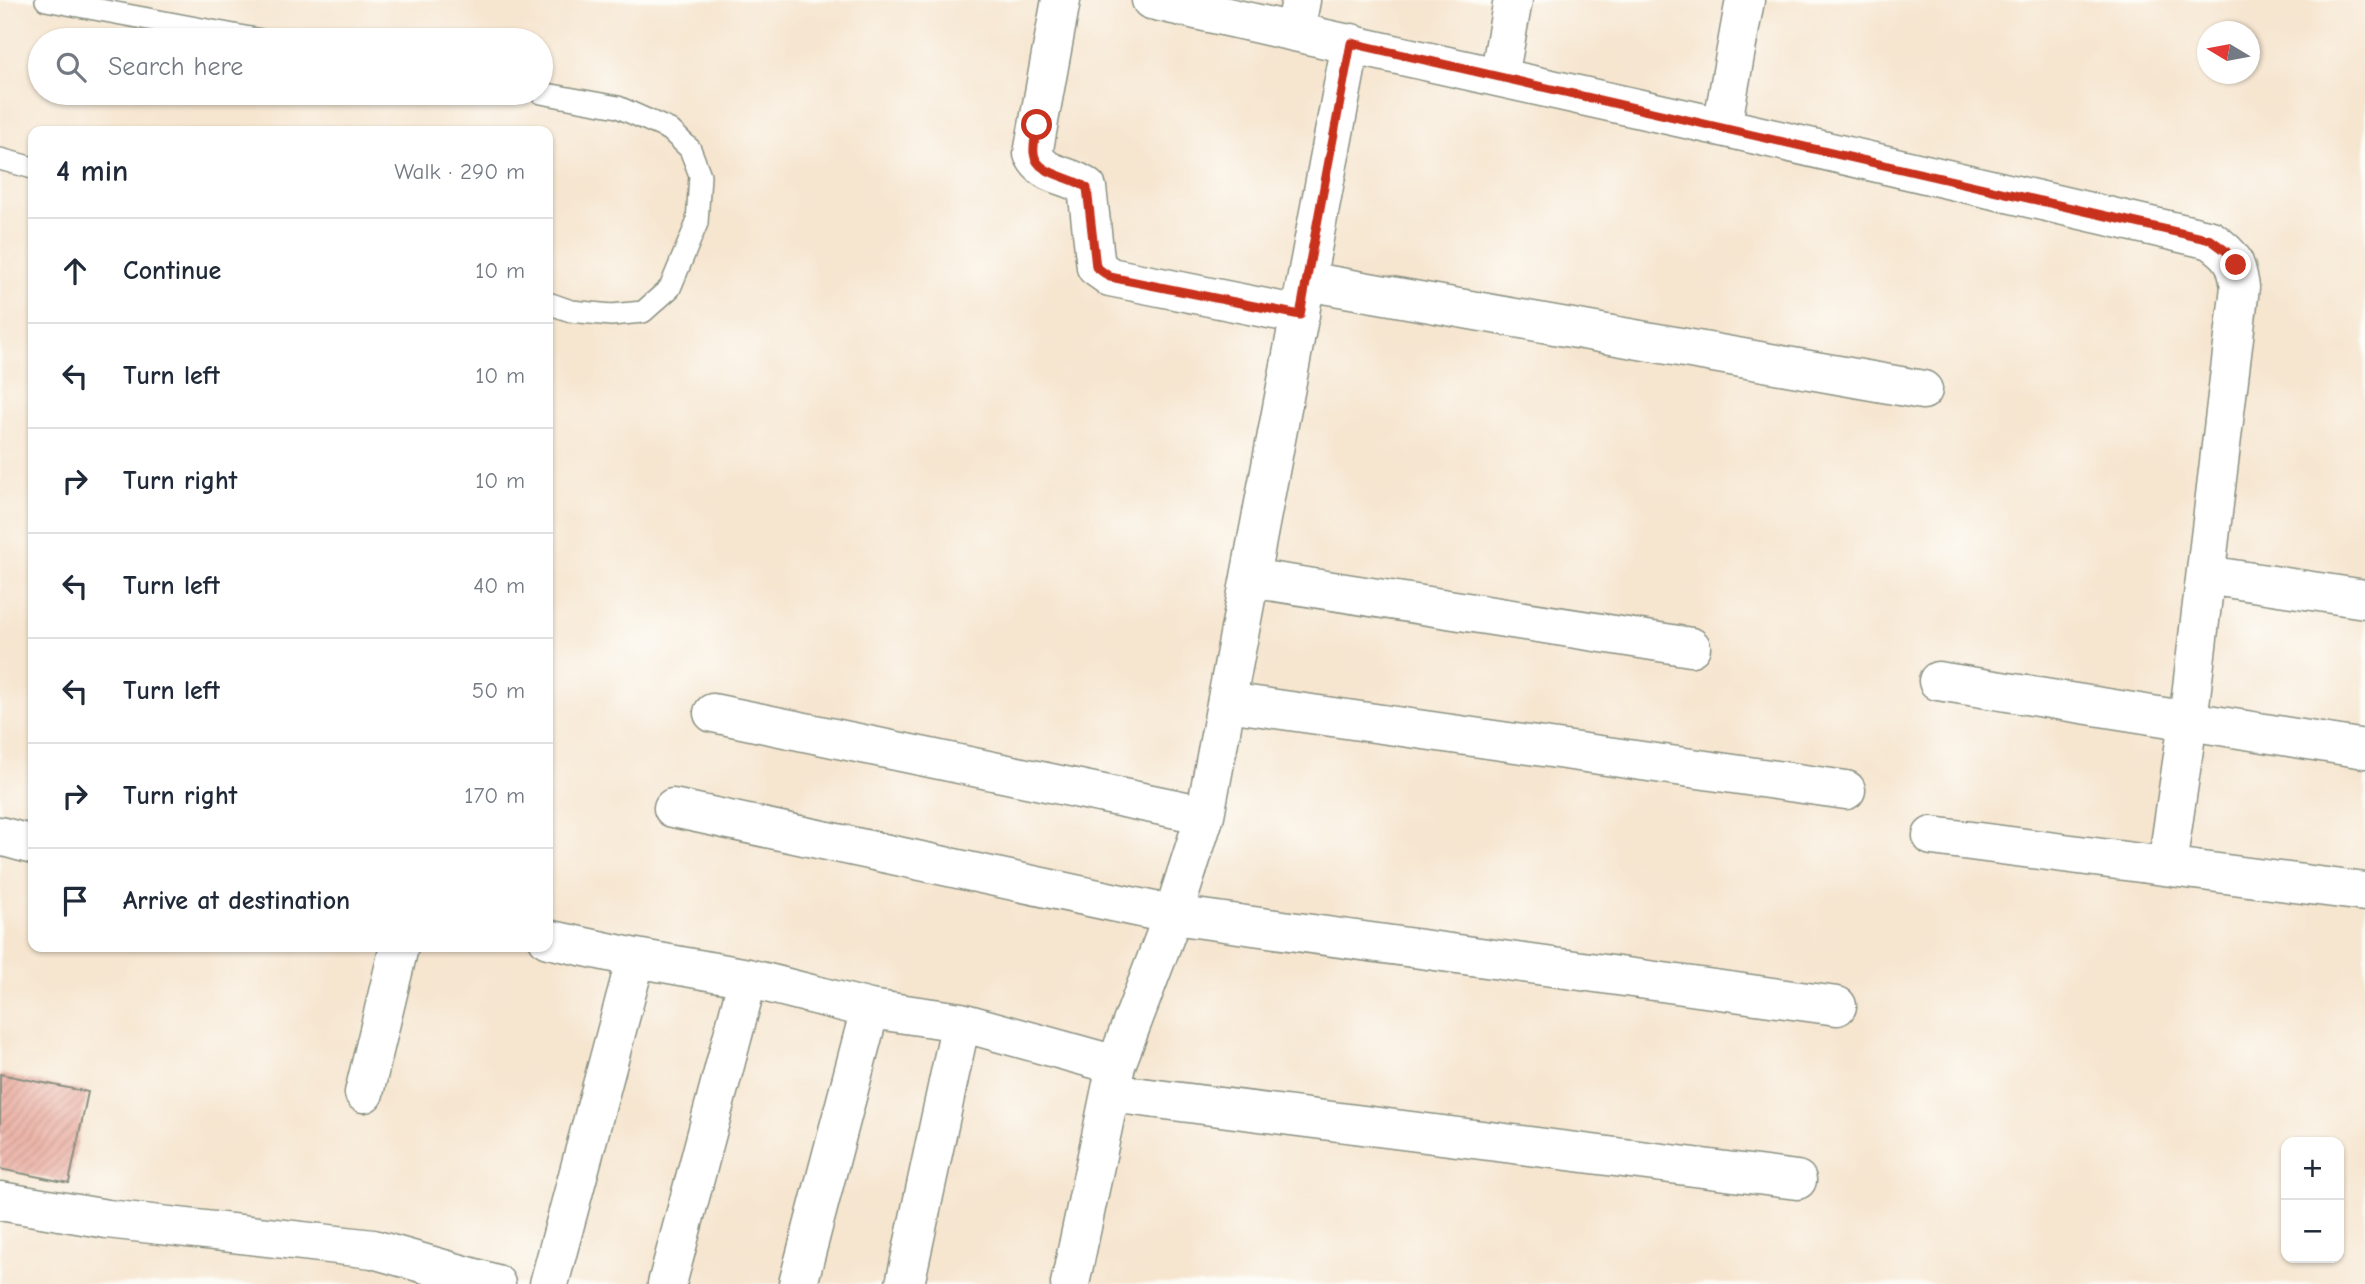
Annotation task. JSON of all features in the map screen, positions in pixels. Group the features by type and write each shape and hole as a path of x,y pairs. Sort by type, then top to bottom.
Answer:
{"street":[{"path":"1061,0 1033,154 1038,165 1046,171 1077,180 1087,188 1096,267 1110,277 1303,298 1923,390"},
{"path":"1151,0 1298,15 1351,43 2211,240 2226,251 2236,265 2240,288 2188,721 2167,866"},
{"path":"1499,77 1513,0"},
{"path":"1722,127 1745,0"},
{"path":"1069,1284 1113,1079 1173,915 1205,815 1351,43"},
{"path":"2206,575 2365,599"},
{"path":"1250,579 1691,647"},
{"path":"1938,681 2365,749"},
{"path":"1227,702 1846,790"},
{"path":"713,713 1205,815"},
{"path":"673,808 1173,915 1837,1006"},
{"path":"1932,835 2365,892"},
{"path":"0,836 28,844"},
{"path":"553,940 748,978 870,1009 961,1022 1113,1079 1797,1180"},
{"path":"364,1093 398,952"},
{"path":"549,1284 636,958"},
{"path":"667,1284 748,978"},
{"path":"799,1284 870,1009"},
{"path":"905,1284 961,1022"},
{"path":"0,1201 107,1219 373,1249 496,1284"}],"lane":[{"path":"46,0 196,28"},
{"path":"553,95 618,107 670,130 690,149 701,175 697,223 670,288 643,312 611,315 571,311 553,305"},
{"path":"0,159 28,166"}],"building":[{"path":"0,1074 88,1092 69,1183 0,1169"}],"route":[{"path":"1037,125 1033,154 1038,165 1046,171 1077,180 1087,188 1096,267 1110,277 1300,315 1351,43 2211,240 2226,251 2236,265"}]}
